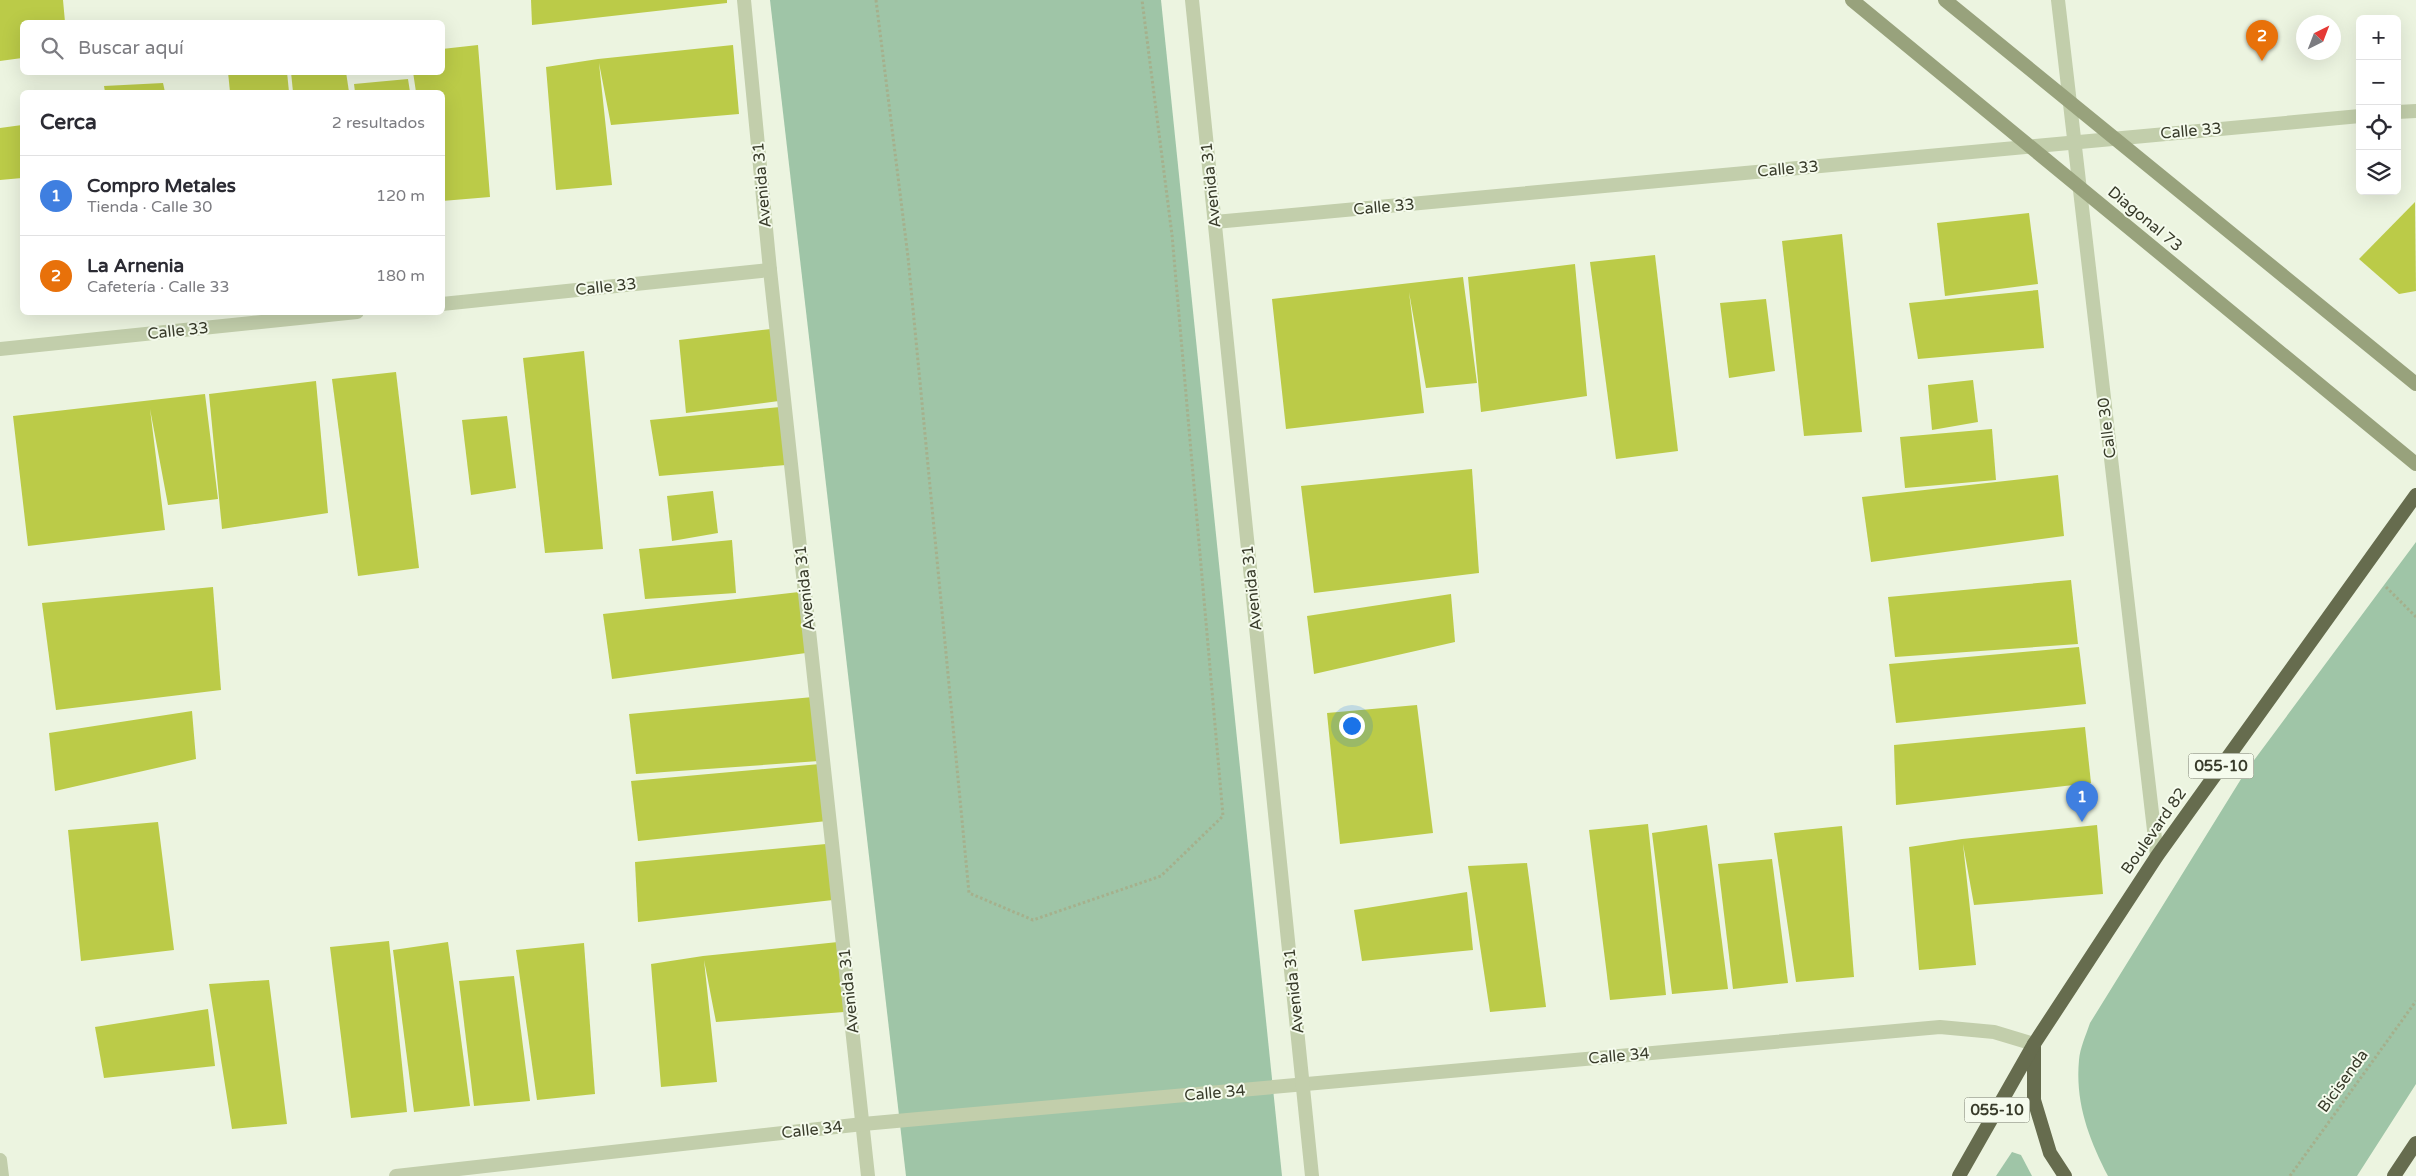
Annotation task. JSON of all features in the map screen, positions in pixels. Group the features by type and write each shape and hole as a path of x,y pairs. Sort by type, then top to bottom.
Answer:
{"highway":[{"name":"Boulevard 82","path":"1960,1176 2034,1044 2156,856 2416,495"},
{"path":"2034,1044 2034,1100 2050,1153 2065,1176"},
{"path":"2394,1176 2416,1143"}],"main road":[{"name":"Diagonal 73","path":"1852,0 2416,464"},
{"path":"1945,0 2416,384"}],"street":[{"name":"Avenida 31","path":"744,0 770,270 868,1176"},
{"name":"Avenida 31","path":"1192,0 1312,1176"},
{"name":"Calle 30","path":"2058,0 2156,856"},
{"path":"2401,112 2416,111"},
{"name":"Calle 33","path":"1215,222 2356,116"},
{"name":"Calle 33","path":"445,304 770,270"},
{"name":"Calle 33","path":"0,350 329,315"},
{"name":"Calle 34","path":"396,1176 863,1124 1303,1086 1940,1027 1994,1032 2034,1044"},
{"path":"0,1160 2,1176"}],"path":[{"path":"876,0 908,256 969,893 1033,920 1161,876 1223,816 1172,235 1142,0"},
{"path":"2390,578 2385,586 2416,617"},
{"name":"Bicisenda","path":"2290,1176 2416,1001"}],"green space":[{"path":"770,0 1161,0 1282,1176 906,1176"},
{"path":"2416,542 2416,1084 2357,1176 2108,1176 2089,1134 2079,1091 2080,1055 2090,1023 2246,771"},
{"path":"2012,1152 2021,1155 2032,1176 1996,1176"}],"building":[{"path":"0,0 63,0 65,20 20,20 20,58 0,61"},
{"path":"531,0 727,0 727,3 532,25"},
{"path":"478,45 490,197 445,201 445,90 416,90 413,75 445,75 445,49"},
{"path":"733,45 739,114 611,125 599,63 612,185 556,190 546,67 598,59"},
{"path":"228,75 287,75 289,90 230,90"},
{"path":"291,75 346,75 349,90 293,90"},
{"path":"408,79 410,90 355,90 354,84"},
{"path":"163,83 165,90 105,90 104,86"},
{"path":"20,125 20,178 0,180 0,128"},
{"path":"2415,202 2416,291 2399,294 2359,259"},
{"path":"2029,213 2038,284 1945,296 1937,223"},
{"path":"1842,234 1862,432 1804,436 1782,241"},
{"path":"1655,255 1678,451 1616,459 1590,262"},
{"path":"1575,264 1587,396 1481,412 1468,277"},
{"path":"1463,277 1477,383 1426,388 1409,292 1424,413 1286,429 1272,299"},
{"path":"2038,290 2044,348 1918,359 1909,303"},
{"path":"1766,299 1775,371 1729,378 1720,303"},
{"path":"771,329 779,401 686,413 679,340"},
{"path":"584,351 603,549 545,553 523,358"},
{"path":"396,372 419,568 358,576 332,379"},
{"path":"1973,380 1978,422 1932,430 1928,385"},
{"path":"316,381 328,513 222,529 209,394"},
{"path":"205,394 218,499 168,505 150,409 165,530 28,546 13,416"},
{"path":"780,407 786,465 659,476 650,420"},
{"path":"507,416 516,488 471,495 462,420"},
{"path":"1992,429 1996,480 1905,488 1900,437"},
{"path":"1472,469 1479,573 1314,593 1301,486"},
{"path":"2058,475 2064,536 1871,562 1862,497"},
{"path":"713,491 718,533 672,541 667,496"},
{"path":"732,540 736,593 645,599 639,549"},
{"path":"2071,580 2078,644 1895,657 1888,597"},
{"path":"213,587 221,690 56,710 42,603"},
{"path":"799,592 806,653 612,679 603,614"},
{"path":"1451,594 1455,642 1314,674 1307,616"},
{"path":"2079,647 2086,704 1896,723 1889,664"},
{"path":"813,697 819,761 636,774 629,714"},
{"path":"1417,705 1433,833 1340,844 1327,713"},
{"path":"192,711 196,759 55,791 49,733"},
{"path":"2085,727 2091,783 1896,805 1894,745"},
{"path":"820,764 827,821 638,841 631,781"},
{"path":"158,822 174,950 81,961 68,830"},
{"path":"1648,824 1666,995 1610,1000 1589,830"},
{"path":"1707,825 1728,989 1672,994 1652,833"},
{"path":"2097,825 2103,894 1974,905 1963,844 1976,965 1919,970 1909,847 1962,839"},
{"path":"1842,826 1854,977 1796,982 1774,833"},
{"path":"826,844 833,900 638,922 635,862"},
{"path":"1772,859 1788,983 1733,989 1718,864"},
{"path":"1527,863 1546,1007 1490,1012 1468,866"},
{"path":"1467,892 1473,950 1362,961 1354,910"},
{"path":"389,941 407,1112 351,1118 330,947"},
{"path":"448,942 470,1106 414,1112 393,950"},
{"path":"838,942 844,1012 716,1022 704,960 717,1082 661,1087 651,964 703,956"},
{"path":"584,943 595,1094 537,1100 516,950"},
{"path":"514,976 530,1101 474,1106 459,981"},
{"path":"269,980 287,1124 232,1129 209,984"},
{"path":"208,1009 215,1066 104,1078 95,1027"}],"place":[{"name":"La Arnenia","path":"2262,61"},
{"name":"Compro Metales","path":"2082,822"}]}
